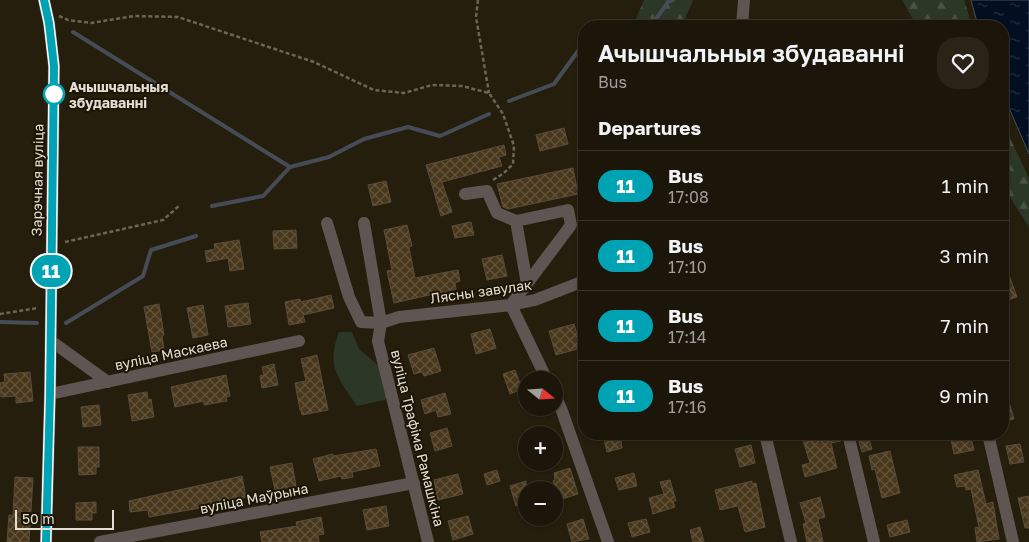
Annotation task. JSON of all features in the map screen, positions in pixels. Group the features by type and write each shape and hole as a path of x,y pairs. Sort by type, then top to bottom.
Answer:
{"street":[{"path":"742,20 744,0"},
{"name":"Зарэчная вуліца","path":"45,5 54,66 50,394 46,542"},
{"path":"464,194 487,191 497,213 516,221 568,210 572,225 511,305 543,371"},
{"path":"516,221 527,284"},
{"path":"327,223 349,297 361,322 381,323"},
{"name":"вуліца Трафіма Рамашкіна","path":"364,223 381,323 378,341 428,542"},
{"name":"Лясны завулак","path":"381,323 400,317 511,305 535,300 578,283"},
{"path":"50,341 108,382"},
{"name":"вуліца Маскаева","path":"50,394 298,341"},
{"path":"563,414 608,542"},
{"path":"766,440 791,542"},
{"path":"849,440 874,542"},
{"path":"989,440 1013,542"},
{"name":"вуліца Маўрына","path":"100,542 414,484"}],"path":[{"path":"478,0 476,17 489,94 503,114 514,146 513,164 504,173 490,181 487,191"},
{"path":"45,5 68,20 91,23 134,16 178,18 314,62 374,90 404,93 432,85 447,85 462,86 489,94"},
{"path":"51,245 163,220 180,205"},
{"path":"0,314 51,307"}],"green space":[{"path":"644,0 693,0 685,20 636,20"},
{"path":"902,0 964,0 970,20 914,20"},
{"path":"1009,136 1029,178 1029,227 1009,195"},
{"path":"339,332 352,332 359,349 379,366 389,392 385,400 357,406 340,379 334,363 335,344"}],"water":[{"path":"971,0 1029,0 1029,154 1009,108 1009,20 976,20"}],"building":[{"path":"564,128 568,144 540,151 536,135"},
{"path":"504,145 506,155 499,157 502,166 442,182 452,212 441,216 426,165"},
{"path":"573,168 578,194 508,209 503,207 497,184"},
{"path":"386,181 391,202 373,206 368,185"},
{"path":"471,222 474,235 455,238 452,226"},
{"path":"407,225 412,246 409,247 415,278 458,270 460,281 455,283 456,289 394,303 387,271 392,270 384,230"},
{"path":"296,230 297,248 274,249 273,231"},
{"path":"239,240 244,269 230,271 228,258 207,262 205,251 215,249 214,244"},
{"path":"502,255 507,276 487,280 482,259"},
{"path":"1009,275 1017,297 1009,300"},
{"path":"331,295 334,308 303,315 305,322 289,325 285,302 300,299 301,302"},
{"path":"248,303 251,324 228,327 225,306"},
{"path":"159,304 164,335 162,336 164,350 152,352 144,307"},
{"path":"203,305 208,335 193,338 187,308"},
{"path":"574,324 578,338 578,349 556,355 549,331"},
{"path":"490,329 496,348 476,354 471,334"},
{"path":"434,348 441,371 424,376 422,372 414,374 408,355"},
{"path":"317,355 328,410 302,415 295,383 306,381 301,359"},
{"path":"274,364 278,385 262,388 260,376 264,375 262,367"},
{"path":"515,370 518,378 518,391 510,394 503,374"},
{"path":"30,372 33,401 16,403 16,396 1,397 0,383 5,382 4,374"},
{"path":"226,375 230,396 226,397 227,401 204,405 204,401 175,407 171,387"},
{"path":"147,392 148,400 151,399 154,417 132,421 128,395"},
{"path":"445,393 451,414 438,417 436,410 425,414 421,400"},
{"path":"1009,402 1014,419 1009,420"},
{"path":"99,405 101,425 83,427 81,407"},
{"path":"447,428 452,446 435,451 430,433"},
{"path":"604,440 621,440 622,448 607,452"},
{"path":"803,440 841,440 831,443 837,468 805,477 802,465 810,463"},
{"path":"859,440 869,440 872,449 862,452"},
{"path":"951,440 972,440 974,450 954,454"},
{"path":"1020,444 1024,462 1010,464 1006,446"},
{"path":"751,445 755,463 740,467 735,449"},
{"path":"78,447 99,447 99,467 96,467 96,474 79,475"},
{"path":"376,449 380,466 352,472 353,477 342,479 341,476 319,481 313,459 333,454 333,456"},
{"path":"890,451 900,493 882,498 875,469 872,470 869,456"},
{"path":"292,463 296,486 275,490 270,467"},
{"path":"570,468 578,494 563,499 563,481 553,481 555,480 554,473"},
{"path":"497,470 500,481 487,485 484,474"},
{"path":"978,470 986,504 993,502 999,539 977,542 975,528 979,527 971,489 966,490 965,486 957,487 954,475"},
{"path":"634,473 637,486 619,490 615,478"},
{"path":"458,474 463,494 438,500 434,480"},
{"path":"242,476 246,497 217,502 217,505 149,517 148,510 130,512 129,501"},
{"path":"15,477 33,478 29,542 7,542 9,515 13,516"},
{"path":"670,480 676,501 673,501 675,507 653,514 649,498 664,494 660,482"},
{"path":"752,481 752,484 756,483 765,527 745,532 738,506 720,510 715,490"},
{"path":"518,484 518,505 516,506 510,486"},
{"path":"1029,496 1029,528 1025,528 1018,498"},
{"path":"820,497 825,517 818,519 823,542 807,542 803,524 806,523 800,503"},
{"path":"96,502 96,513 92,513 92,520 76,520 76,503"},
{"path":"386,506 389,526 367,530 363,510"},
{"path":"468,516 473,534 453,540 448,521"},
{"path":"321,517 324,534 318,535 319,542 262,542 260,532 297,526 296,522"},
{"path":"583,519 589,539 572,542 567,524"},
{"path":"646,519 650,532 632,537 628,523"},
{"path":"907,520 910,532 890,537 887,525"},
{"path":"700,527 704,542 693,542 690,530"}],"waterway":[{"path":"655,20 668,2 673,0"},
{"path":"73,32 290,167"},
{"path":"509,101 554,84 578,51"},
{"path":"212,206 263,196 290,167 329,157 364,139 408,127 440,136 489,114"},
{"path":"66,323 143,276 151,250 196,236"},
{"path":"0,322 37,323"}],"bus line":[{"name":"11","path":"44,0 54,66 50,394 46,542"}],"place":[{"name":"Ачышчальныя збудаванні","path":"54,94"}]}
